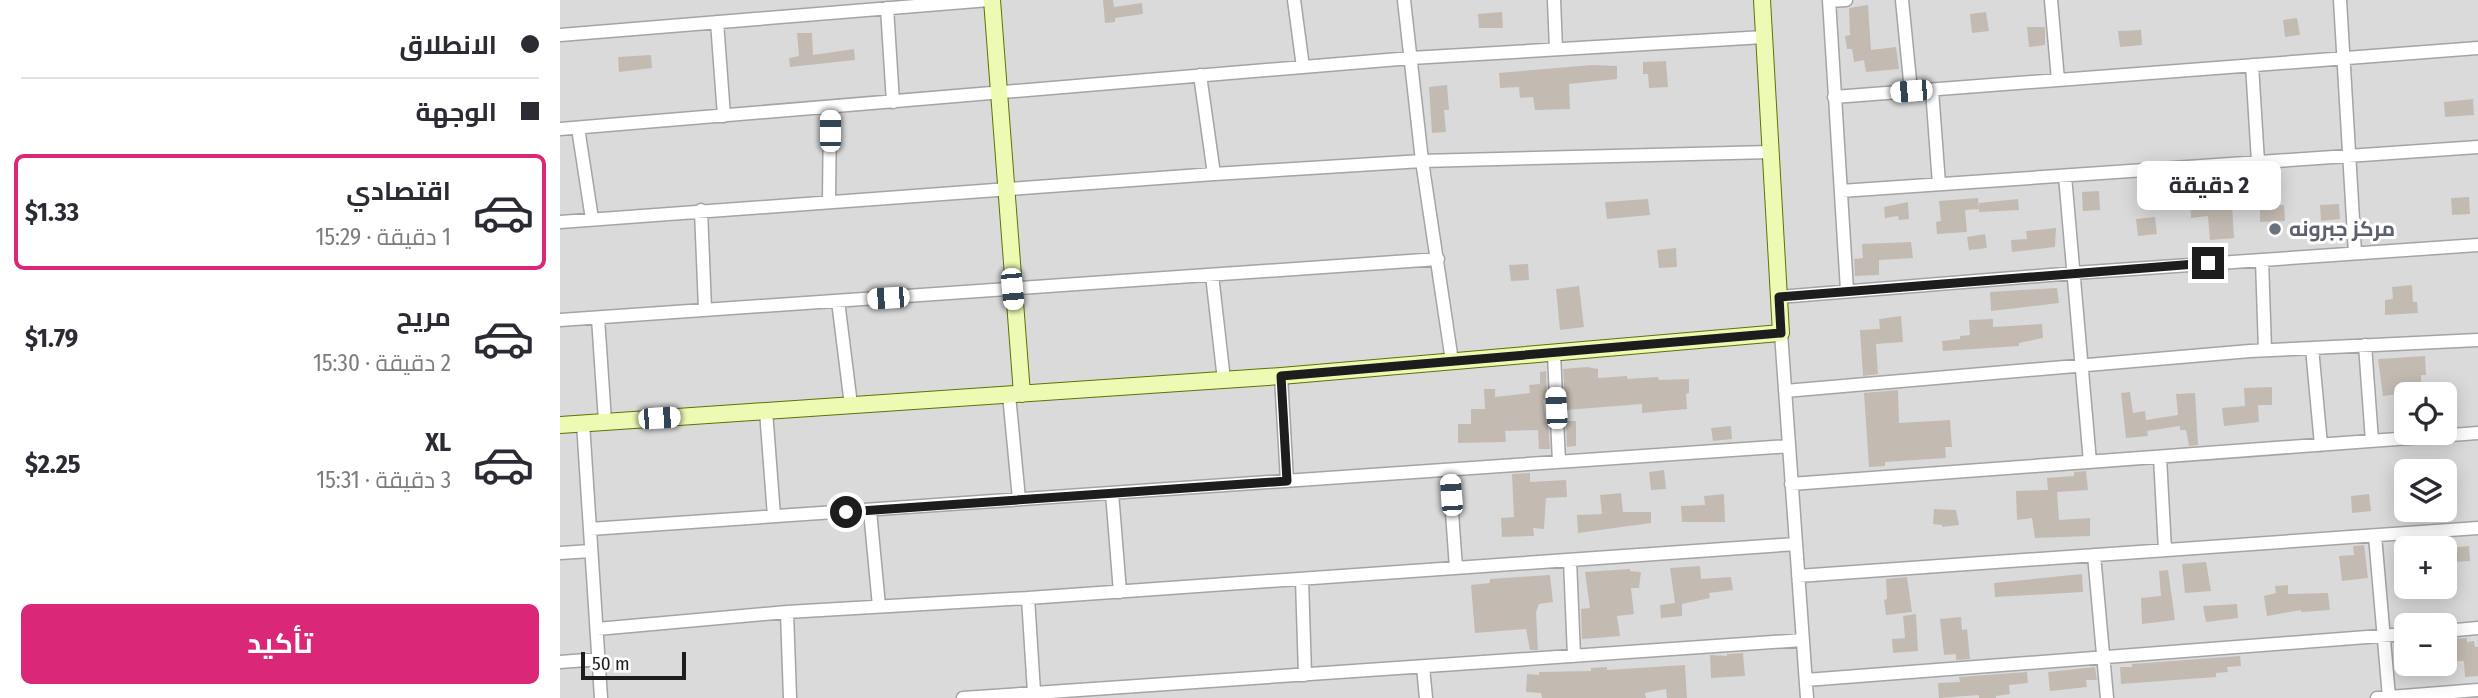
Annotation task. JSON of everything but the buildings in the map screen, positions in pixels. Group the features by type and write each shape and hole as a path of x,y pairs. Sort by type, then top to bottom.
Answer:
{"street":[{"path":"821,0 822,14"},
{"path":"560,35 990,0 1012,289 1019,499"},
{"path":"1294,0 1303,67"},
{"path":"1404,0 1422,161 1452,361"},
{"path":"1554,0 1556,49"},
{"path":"1762,0 1788,446 1807,698"},
{"path":"1846,0 1829,1 1847,290"},
{"path":"1902,0 1911,91"},
{"path":"2051,0 2058,80"},
{"path":"2340,0 2355,253"},
{"path":"887,8 893,102"},
{"path":"717,22 724,116"},
{"path":"560,130 1411,58 1764,37"},
{"path":"1835,97 2478,48"},
{"path":"2252,65 2258,162"},
{"path":"1200,75 1214,174"},
{"path":"1932,90 1939,184"},
{"path":"829,201 830,108"},
{"path":"578,128 592,219"},
{"path":"1841,191 2478,147"},
{"path":"560,222 1422,161 1770,152"},
{"path":"2065,176 2090,462"},
{"path":"701,210 705,309"},
{"path":"1779,297 2478,245"},
{"path":"560,320 1438,258"},
{"path":"2262,260 2265,350"},
{"path":"1212,275 1224,380"},
{"path":"838,301 851,405"},
{"path":"598,317 605,421"},
{"path":"560,425 1281,376 1781,333"},
{"path":"1785,391 2265,350 2478,340"},
{"path":"2365,345 2372,441"},
{"path":"2312,348 2321,445"},
{"path":"1554,354 1559,462"},
{"path":"1281,376 1287,481"},
{"path":"766,411 774,516"},
{"path":"583,423 601,698"},
{"path":"1791,484 2478,433"},
{"path":"590,529 1788,446"},
{"path":"2160,457 2165,550"},
{"path":"1449,471 1456,568"},
{"path":"1111,493 1120,592"},
{"path":"870,511 879,606"},
{"path":"1798,576 2478,528"},
{"path":"2375,536 2383,635 2383,698 2478,690"},
{"path":"597,629 787,611 1120,592 1796,544"},
{"path":"560,553 591,551"},
{"path":"2094,555 2107,698"},
{"path":"1570,560 1574,656"},
{"path":"1302,579 1305,675"},
{"path":"1028,598 1034,692"},
{"path":"787,611 790,698"},
{"path":"2457,630 2478,628"},
{"path":"1806,680 2394,635"},
{"path":"963,698 1803,640"},
{"path":"560,662 598,660"},
{"path":"1423,667 1426,698"},
{"path":"1153,684 1154,698"}],"shaded area":[{"path":"560,0 2478,0 2478,698 560,698"}],"place":[{"name":"مركز جبرونه","path":"2275,229"}],"route":[{"path":"846,512 1287,481 1281,376 1781,333 1779,297 2208,263"}]}
